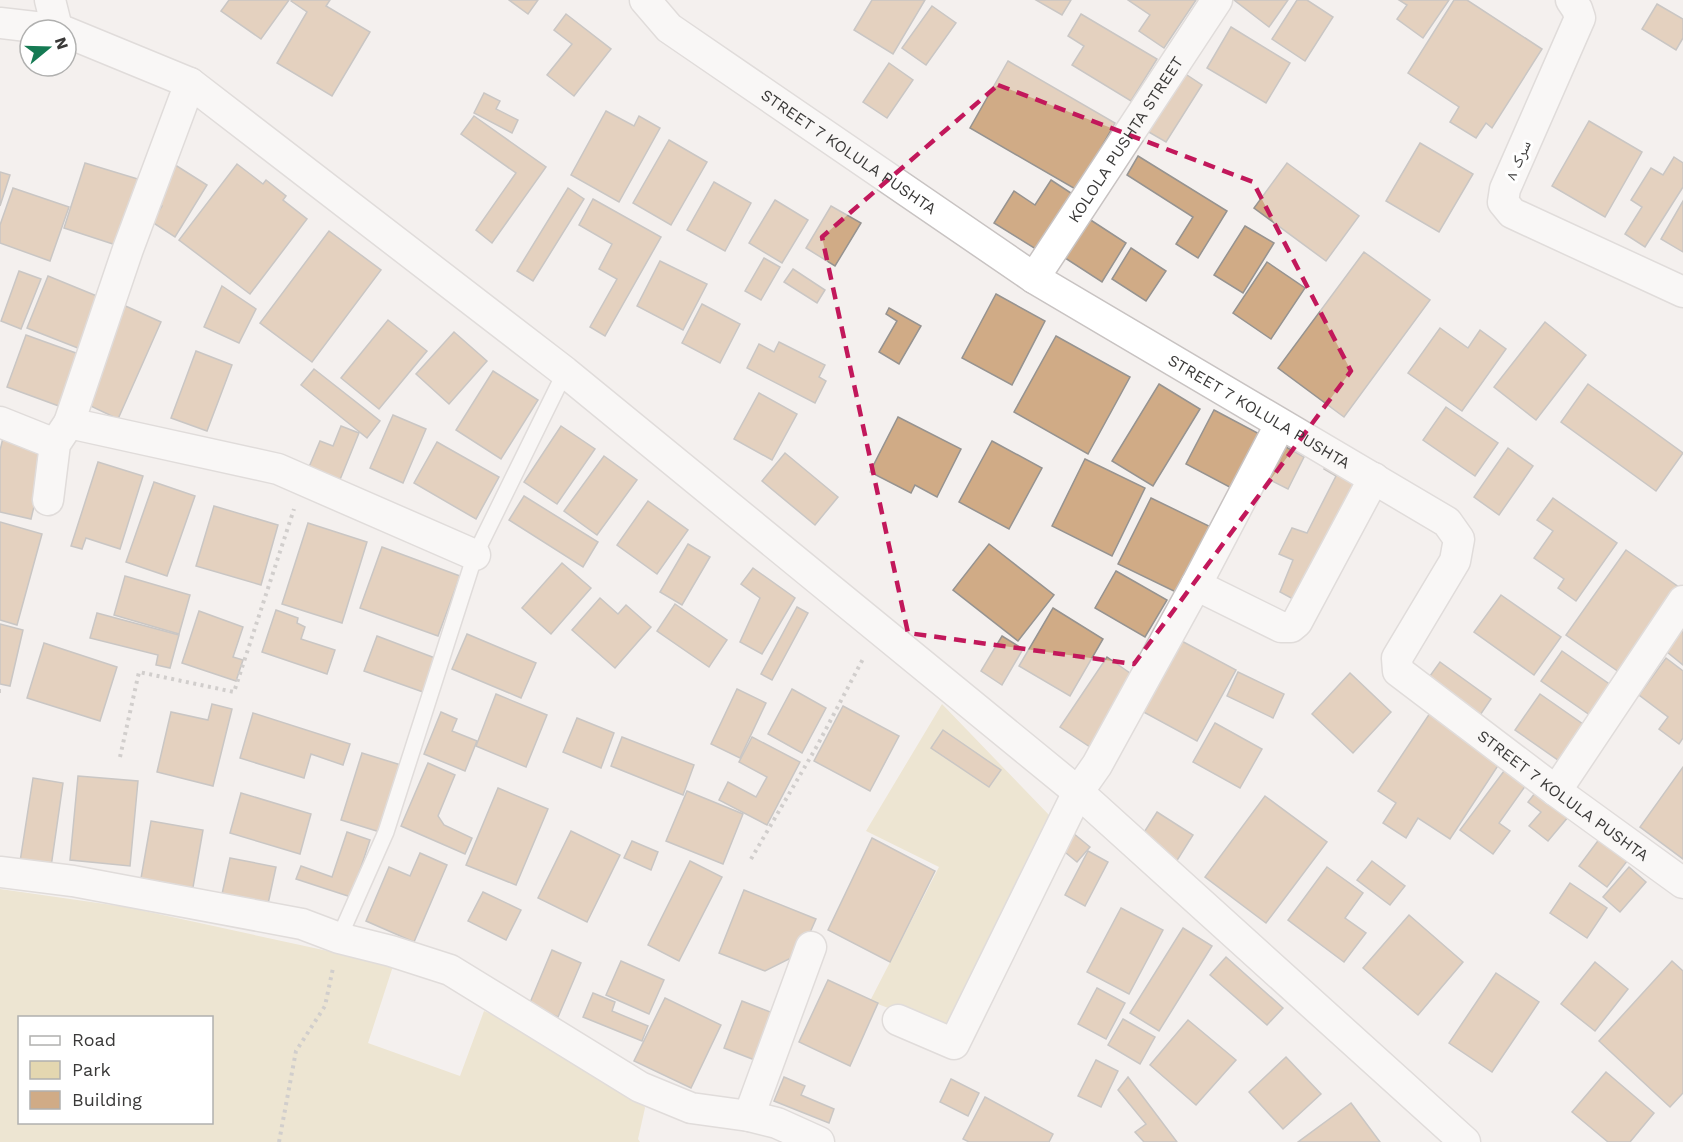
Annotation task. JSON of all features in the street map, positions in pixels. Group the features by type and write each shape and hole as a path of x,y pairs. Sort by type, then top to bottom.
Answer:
{"street":[{"name":"STREET 7 KOLULA PUSHTA","path":"645,0 669,28 1034,278 1447,522 1459,540 1455,561 1397,658 1398,671 1556,791 1683,882"},
{"name":"KOLOLA PUSHTA STREET","path":"1034,278 1217,0"},
{"name":"سرک ۸","path":"1572,0 1580,18 1505,189 1503,202 1512,213 1683,292"},
{"path":"0,23 18,23"},
{"path":"78,32 190,83 565,372 1078,792 1465,1142"},
{"path":"48,500 62,433 190,83"},
{"path":"0,422 278,469 475,555"},
{"path":"898,1020 954,1044 1078,792 1097,765 1196,585 1280,425"},
{"path":"1196,585 1281,627 1290,627 1297,622 1374,478"},
{"path":"1556,791 1683,601"},
{"path":"0,872 73,881 302,924 339,938 391,951 450,970 640,1087 691,1108 748,1116 777,1123 819,1142"},
{"path":"748,1116 811,947"}],"lane":[{"path":"339,938 386,832 475,555 565,372"}],"path":[{"path":"120,757 139,672 234,692 303,480"},
{"path":"751,859 817,746 879,630"},
{"path":"279,1142 297,1051 326,1006 339,938"}],"highlighted area":[{"path":"998,85 1253,182 1351,371 1134,664 908,633 822,237"}],"green space":[{"path":"942,704 1051,817 948,1031 870,1001 939,867 866,831"},
{"path":"0,889 126,907 351,956 395,960 368,1043 460,1076 484,1011 638,1081 645,1108 638,1139 640,1142 0,1142"}],"building":[{"path":"229,0 289,0 261,39 221,11"},
{"path":"292,0 330,0 326,6 370,32 332,96 277,63 307,12"},
{"path":"509,0 538,0 528,14"},
{"path":"872,0 925,0 893,54 854,30"},
{"path":"1036,0 1071,0 1062,15"},
{"path":"1128,0 1196,0 1164,48 1139,31 1150,15"},
{"path":"1234,0 1288,0 1269,27"},
{"path":"1297,0 1307,0 1333,17 1305,61 1272,39"},
{"path":"1399,0 1449,0 1423,38 1397,19 1407,5"},
{"path":"1454,0 1467,0 1542,49 1492,128 1486,123 1476,138 1450,122 1459,107 1408,73"},
{"path":"1657,4 1683,19 1683,38 1676,50 1642,29"},
{"path":"932,6 956,23 926,65 902,48"},
{"path":"566,14 611,49 574,96 547,75 572,44 554,30"},
{"path":"1081,14 1157,59 1131,101 1072,65 1084,46 1068,36"},
{"path":"1231,27 1290,63 1266,103 1207,68"},
{"path":"1008,61 1115,123 1077,190 970,128"},
{"path":"889,63 913,80 887,118 863,102"},
{"path":"1184,73 1202,85 1166,142 1147,131"},
{"path":"484,93 500,101 496,109 518,120 512,133 474,113"},
{"path":"606,111 634,126 639,116 660,128 619,202 571,175"},
{"path":"474,116 546,167 492,243 476,230 516,173 461,134"},
{"path":"1589,121 1642,152 1605,217 1552,186"},
{"path":"669,140 707,162 671,225 633,203"},
{"path":"1420,143 1473,174 1439,232 1386,201"},
{"path":"1138,156 1227,211 1198,258 1176,244 1193,217 1127,175"},
{"path":"1674,157 1683,163 1683,187 1645,247 1625,234 1642,207 1631,200 1651,168 1663,175"},
{"path":"85,163 141,180 119,246 64,228"},
{"path":"172,163 207,185 175,237 152,222 162,206 150,199"},
{"path":"1287,163 1359,216 1326,261 1254,208"},
{"path":"237,164 263,184 266,180 286,196 283,200 307,219 250,294 179,240"},
{"path":"0,172 10,175 0,206"},
{"path":"1051,180 1074,195 1039,251 994,223 1014,191 1035,205"},
{"path":"714,182 751,203 725,251 687,230"},
{"path":"13,188 69,207 50,261 0,243 0,225"},
{"path":"568,188 584,199 533,281 517,271"},
{"path":"593,199 661,237 605,336 590,327 617,279 599,269 612,244 579,225"},
{"path":"775,200 808,220 782,263 749,243"},
{"path":"1683,201 1683,252 1661,239"},
{"path":"831,206 861,223 835,266 806,248"},
{"path":"1086,217 1126,243 1102,282 1062,256"},
{"path":"1245,226 1274,243 1243,293 1214,275"},
{"path":"329,231 381,270 312,362 260,323"},
{"path":"1131,248 1166,271 1146,301 1112,279"},
{"path":"1364,252 1430,300 1344,417 1278,368"},
{"path":"764,258 780,267 761,300 745,291"},
{"path":"660,261 707,284 683,330 637,306"},
{"path":"1267,262 1305,288 1271,339 1233,313"},
{"path":"793,269 825,290 817,303 784,282"},
{"path":"19,271 41,279 21,329 1,321"},
{"path":"48,276 109,301 88,352 27,328"},
{"path":"222,286 256,309 239,343 204,327"},
{"path":"996,294 1045,321 1012,385 962,358"},
{"path":"121,304 161,322 118,419 78,400"},
{"path":"702,304 740,324 720,363 682,343"},
{"path":"889,308 921,326 899,364 879,352 897,321 886,314"},
{"path":"388,320 427,351 379,409 341,378"},
{"path":"1545,322 1586,355 1536,420 1494,387"},
{"path":"1440,328 1468,348 1480,330 1506,349 1462,411 1408,373"},
{"path":"454,332 487,361 449,404 416,374"},
{"path":"26,335 87,357 67,409 7,387"},
{"path":"1056,336 1130,377 1088,454 1014,412"},
{"path":"779,342 825,365 819,377 826,381 815,403 747,368 759,344 774,352"},
{"path":"196,351 232,365 207,431 171,418"},
{"path":"314,369 380,421 367,438 301,385"},
{"path":"493,371 538,400 501,459 456,430"},
{"path":"1159,384 1200,409 1153,486 1112,461"},
{"path":"1588,384 1683,453 1656,491 1561,422"},
{"path":"759,393 797,414 772,460 734,439"},
{"path":"1446,407 1498,443 1475,476 1423,440"},
{"path":"1214,410 1267,438 1239,492 1186,464"},
{"path":"393,415 426,429 403,483 370,468"},
{"path":"898,417 961,449 937,497 915,485 911,493 870,472"},
{"path":"341,426 359,433 337,487 306,474 320,441 333,446"},
{"path":"561,426 595,449 557,504 524,482"},
{"path":"3,438 48,448 31,519 0,512 0,450"},
{"path":"992,441 1042,468 1009,529 959,502"},
{"path":"437,442 499,477 476,519 414,483"},
{"path":"1277,442 1304,457 1288,489 1260,475"},
{"path":"1508,448 1533,466 1499,515 1474,497"},
{"path":"785,453 838,497 815,525 762,481"},
{"path":"604,456 637,480 597,535 564,511"},
{"path":"1085,459 1145,488 1112,556 1052,526"},
{"path":"1330,459 1367,482 1293,599 1280,592 1293,560 1279,554 1292,528 1307,533 1336,476 1324,469"},
{"path":"98,462 143,476 120,549 86,538 82,549 71,546"},
{"path":"154,482 195,496 167,576 126,562"},
{"path":"524,496 598,542 583,567 509,520"},
{"path":"1151,498 1213,528 1180,594 1118,564"},
{"path":"1553,498 1617,543 1576,601 1558,588 1564,579 1534,558 1553,531 1537,520"},
{"path":"648,501 688,530 657,574 617,545"},
{"path":"214,506 278,525 261,585 196,566"},
{"path":"0,522 42,534 17,625 0,620"},
{"path":"308,523 367,542 342,623 282,604"},
{"path":"688,544 710,557 682,605 660,592"},
{"path":"989,544 1054,595 1018,641 953,590"},
{"path":"382,547 460,576 438,636 360,608"},
{"path":"1626,550 1683,590 1629,679 1566,635"},
{"path":"562,563 591,588 551,634 522,608"},
{"path":"753,568 795,598 762,654 740,642 760,598 741,584"},
{"path":"1116,571 1167,600 1145,637 1095,608"},
{"path":"125,576 190,595 179,634 114,615"},
{"path":"1501,595 1561,637 1534,675 1474,632"},
{"path":"600,598 618,614 626,605 651,627 615,668 572,630"},
{"path":"675,604 727,640 709,667 657,631"},
{"path":"797,607 808,613 772,680 761,674"},
{"path":"1053,608 1103,639 1070,696 1019,666"},
{"path":"276,610 298,618 297,623 305,627 301,639 335,650 327,674 262,652"},
{"path":"199,611 243,627 233,657 243,660 236,681 182,663"},
{"path":"97,613 179,635 170,668 156,665 158,655 90,638"},
{"path":"1683,621 1683,665 1662,648"},
{"path":"0,624 23,630 10,686 0,684"},
{"path":"467,634 536,663 521,698 452,669"},
{"path":"377,636 435,658 423,692 364,671"},
{"path":"1002,636 1023,649 1002,685 981,671"},
{"path":"1176,638 1236,670 1197,741 1138,709"},
{"path":"44,643 117,667 100,721 27,698"},
{"path":"1562,651 1618,690 1597,720 1541,681"},
{"path":"1107,657 1137,678 1090,747 1060,727"},
{"path":"1666,658 1683,671 1683,738 1679,744 1659,729 1668,717 1639,695"},
{"path":"1440,662 1491,699 1474,724 1422,687"},
{"path":"1238,672 1284,694 1273,718 1227,696"},
{"path":"1350,673 1391,712 1353,753 1312,714"},
{"path":"737,689 766,703 740,758 711,744"},
{"path":"792,689 826,708 802,753 768,734"},
{"path":"496,694 547,715 526,767 476,746"},
{"path":"1540,694 1590,729 1565,765 1515,730"},
{"path":"212,704 232,709 213,786 157,772 171,712 208,720"},
{"path":"843,706 899,736 870,791 814,761"},
{"path":"441,712 457,719 452,731 477,741 465,771 424,754"},
{"path":"253,713 350,744 343,765 311,754 304,778 240,758"},
{"path":"1430,713 1501,761 1450,839 1418,818 1406,838 1383,823 1396,803 1378,791"},
{"path":"577,718 614,733 601,768 563,752"},
{"path":"1215,723 1262,749 1240,788 1193,762"},
{"path":"943,730 1001,770 989,787 931,748"},
{"path":"622,737 694,765 683,795 611,766"},
{"path":"752,737 800,762 767,825 719,800 728,782 756,797 767,777 739,762"},
{"path":"362,753 401,765 380,832 341,820"},
{"path":"428,763 455,775 438,816 444,825 472,838 465,854 401,826"},
{"path":"1510,763 1531,778 1499,823 1510,831 1493,854 1460,830"},
{"path":"1683,767 1683,859 1640,827"},
{"path":"78,776 138,781 130,866 70,860"},
{"path":"33,778 63,783 51,867 20,862"},
{"path":"1542,784 1574,810 1548,841 1529,826 1541,812 1528,802"},
{"path":"498,788 548,809 516,885 466,865"},
{"path":"687,791 743,814 723,864 666,841"},
{"path":"241,793 311,814 300,854 230,833"},
{"path":"1265,796 1327,842 1266,923 1205,877"},
{"path":"1157,812 1193,835 1171,870 1134,848"},
{"path":"151,821 203,830 192,893 140,884"},
{"path":"571,831 620,855 587,922 538,898"},
{"path":"347,832 370,840 351,897 296,879 301,866 332,877"},
{"path":"1073,833 1090,847 1077,862 1060,848"},
{"path":"872,838 935,871 890,962 828,930"},
{"path":"1600,838 1628,860 1607,887 1579,866"},
{"path":"632,841 658,852 651,870 624,858"},
{"path":"1088,851 1108,862 1085,906 1065,895"},
{"path":"420,853 447,865 414,942 366,921 389,867 410,876"},
{"path":"230,858 276,867 266,913 220,903"},
{"path":"690,861 722,877 679,961 648,945"},
{"path":"1372,861 1405,886 1390,905 1357,880"},
{"path":"1327,867 1363,893 1345,918 1366,933 1344,962 1288,920"},
{"path":"1629,867 1646,882 1620,912 1603,897"},
{"path":"1570,883 1607,908 1587,938 1550,913"},
{"path":"744,890 816,919 801,953 765,971 719,953"},
{"path":"483,892 521,910 506,940 468,921"},
{"path":"1121,908 1163,930 1129,994 1087,972"},
{"path":"1409,915 1463,962 1418,1015 1363,968"},
{"path":"1183,928 1212,946 1159,1031 1130,1013"},
{"path":"552,950 581,963 558,1017 529,1005"},
{"path":"1226,957 1283,1008 1267,1025 1210,975"},
{"path":"621,961 664,980 649,1014 606,995"},
{"path":"1672,961 1683,971 1683,1093 1670,1107 1599,1041"},
{"path":"1595,962 1628,989 1595,1031 1561,1004"},
{"path":"1496,973 1539,1002 1492,1072 1449,1043"},
{"path":"828,980 878,1003 850,1066 799,1042"},
{"path":"1097,988 1125,1003 1106,1039 1078,1024"},
{"path":"593,993 615,1002 612,1011 648,1026 642,1041 583,1017"},
{"path":"665,998 721,1025 691,1088 634,1061"},
{"path":"742,1001 783,1017 765,1064 724,1048"},
{"path":"1123,1019 1155,1037 1140,1064 1108,1045"},
{"path":"1188,1020 1236,1060 1196,1105 1150,1065"},
{"path":"1286,1057 1321,1094 1283,1129 1249,1092"},
{"path":"1096,1060 1118,1071 1101,1107 1078,1096"},
{"path":"1606,1072 1654,1113 1630,1142 1608,1142 1572,1112"},
{"path":"784,1077 805,1086 801,1095 834,1109 829,1123 774,1101"},
{"path":"1128,1077 1177,1142 1144,1142 1135,1132 1146,1124 1118,1090"},
{"path":"951,1079 979,1093 968,1116 940,1102"},
{"path":"985,1097 1053,1134 1049,1142 969,1142 963,1139"},
{"path":"1351,1103 1380,1142 1298,1142"}]}
